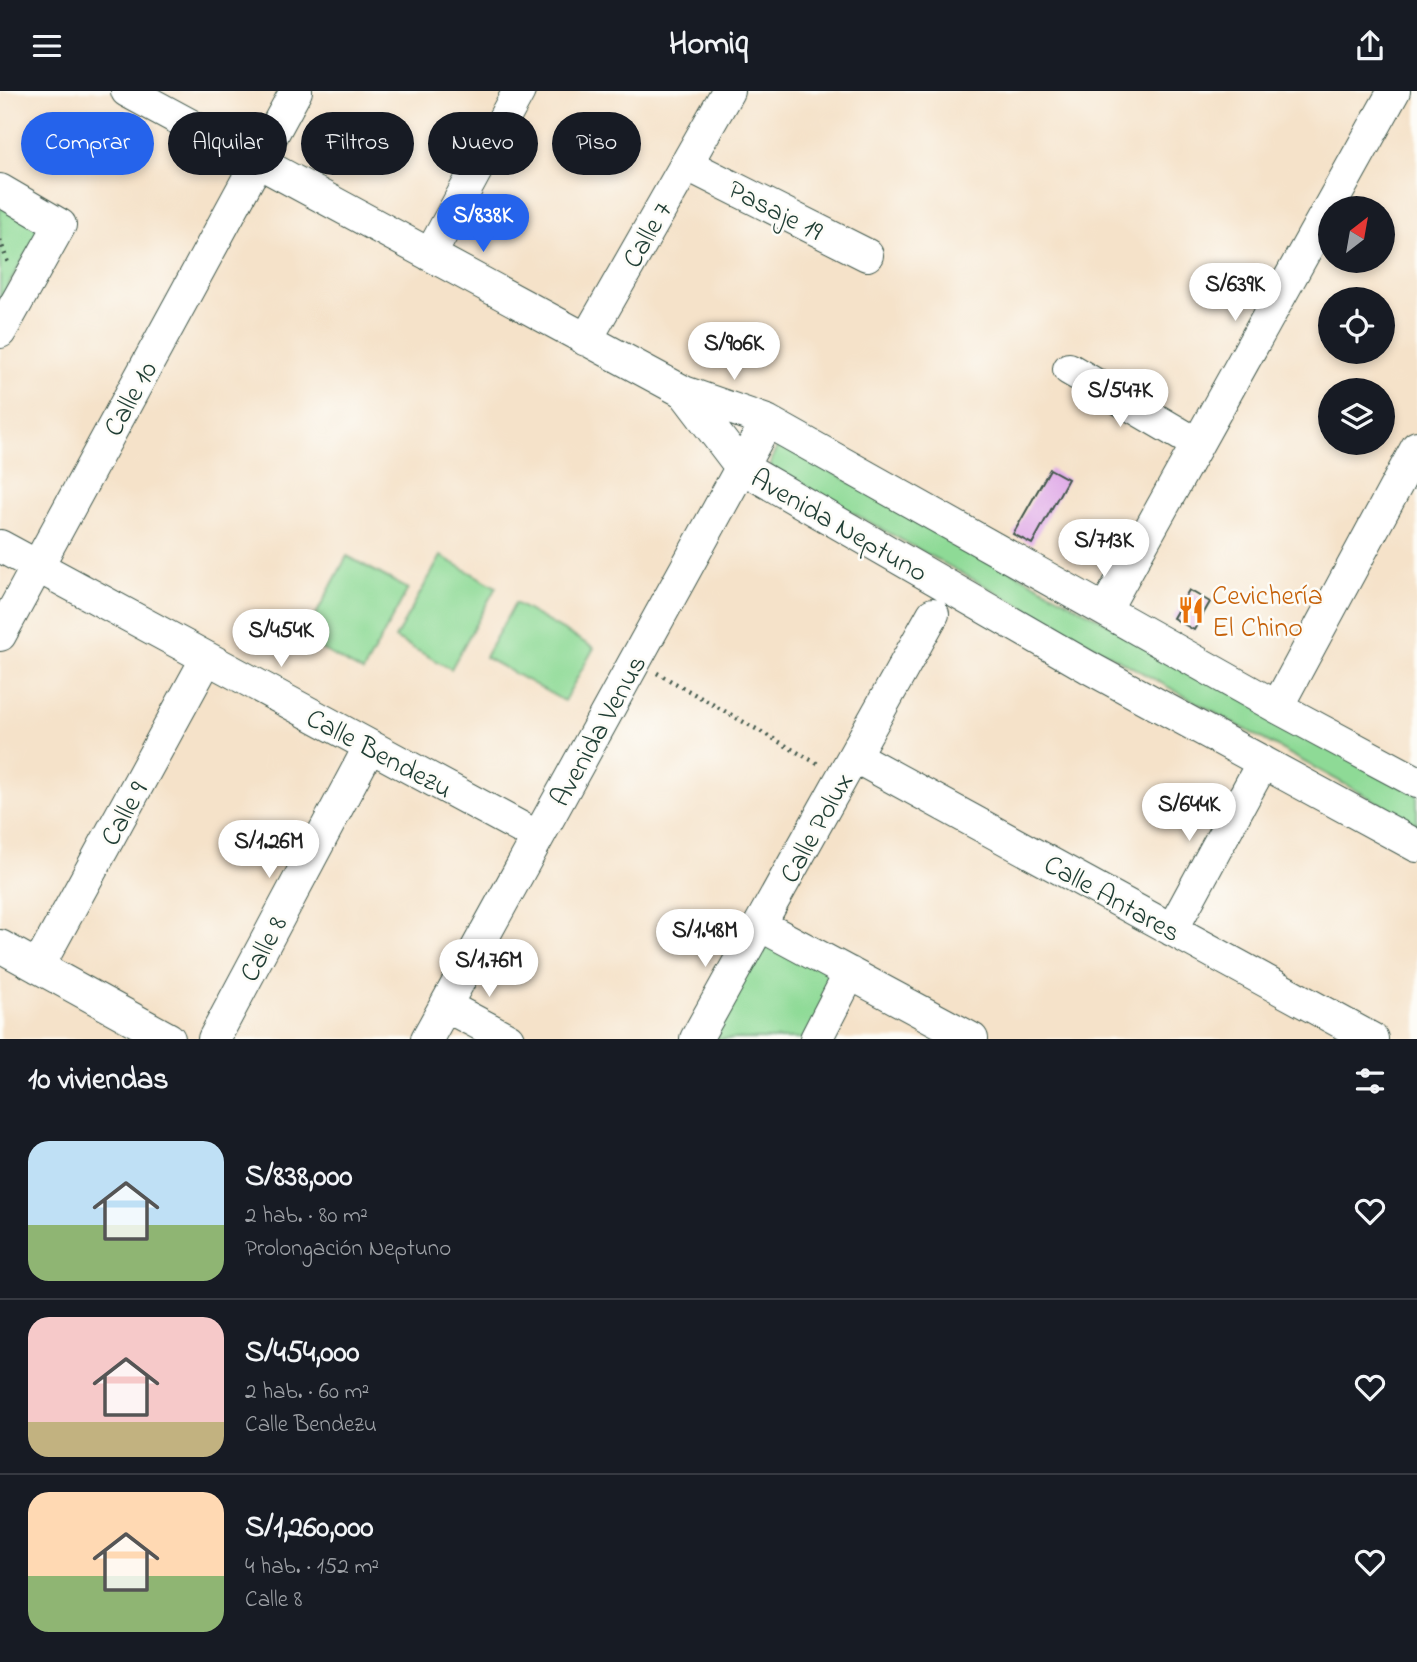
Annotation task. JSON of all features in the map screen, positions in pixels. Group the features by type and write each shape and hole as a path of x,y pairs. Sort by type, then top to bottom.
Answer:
{"street":[{"path":"127,91 168,113"},
{"path":"285,112 296,91"},
{"path":"430,255 519,91"},
{"name":"Calle 7","path":"586,340 728,91"},
{"path":"1105,610 1394,91"},
{"name":"Pasaje 19","path":"686,164 867,255"},
{"name":"Calle 10","path":"0,635 251,175"},
{"path":"282,175 684,392"},
{"path":"0,191 60,226 0,332"},
{"path":"1069,369 1197,444"},
{"name":"Avenida Neptuno","path":"684,392 767,421 1417,782"},
{"name":"Avenida Neptuno","path":"684,392 741,467 1088,667 1417,846"},
{"name":"Avenida Venus","path":"427,1039 767,421"},
{"path":"1277,706 1417,447"},
{"name":"Calle Bendezu","path":"0,546 538,838"},
{"name":"Calle Polux","path":"696,1039 933,614"},
{"name":"Calle 9","path":"38,967 207,658"},
{"name":"Calle 8","path":"214,1039 370,746"},
{"path":"1172,930 1263,762"},
{"name":"Calle Antares","path":"848,767 1172,930 1372,1039"},
{"path":"760,925 972,1039"},
{"path":"0,946 169,1039"},
{"path":"816,1039 850,973"},
{"path":"446,1006 508,1039"}],"path":[{"path":"0,240 11,271"},
{"path":"635,661 848,767"}],"green space":[{"path":"0,197 40,230 0,300"},
{"path":"784,445 1417,794 1417,824 771,468 771,460 777,447"},
{"path":"347,556 408,589 363,672 303,639"},
{"path":"441,556 496,587 451,669 395,638"},
{"path":"515,603 594,648 564,701 485,657"},
{"path":"763,932 842,976 808,1039 704,1039"}],"building":[{"path":"1050,469 1068,479 1032,544 1013,534"},
{"name":"Cevichería El Chino","path":"1189,590 1210,602 1194,630 1173,618"}],"place":[{"name":"Cevichería El Chino","path":"1191,610"}]}
